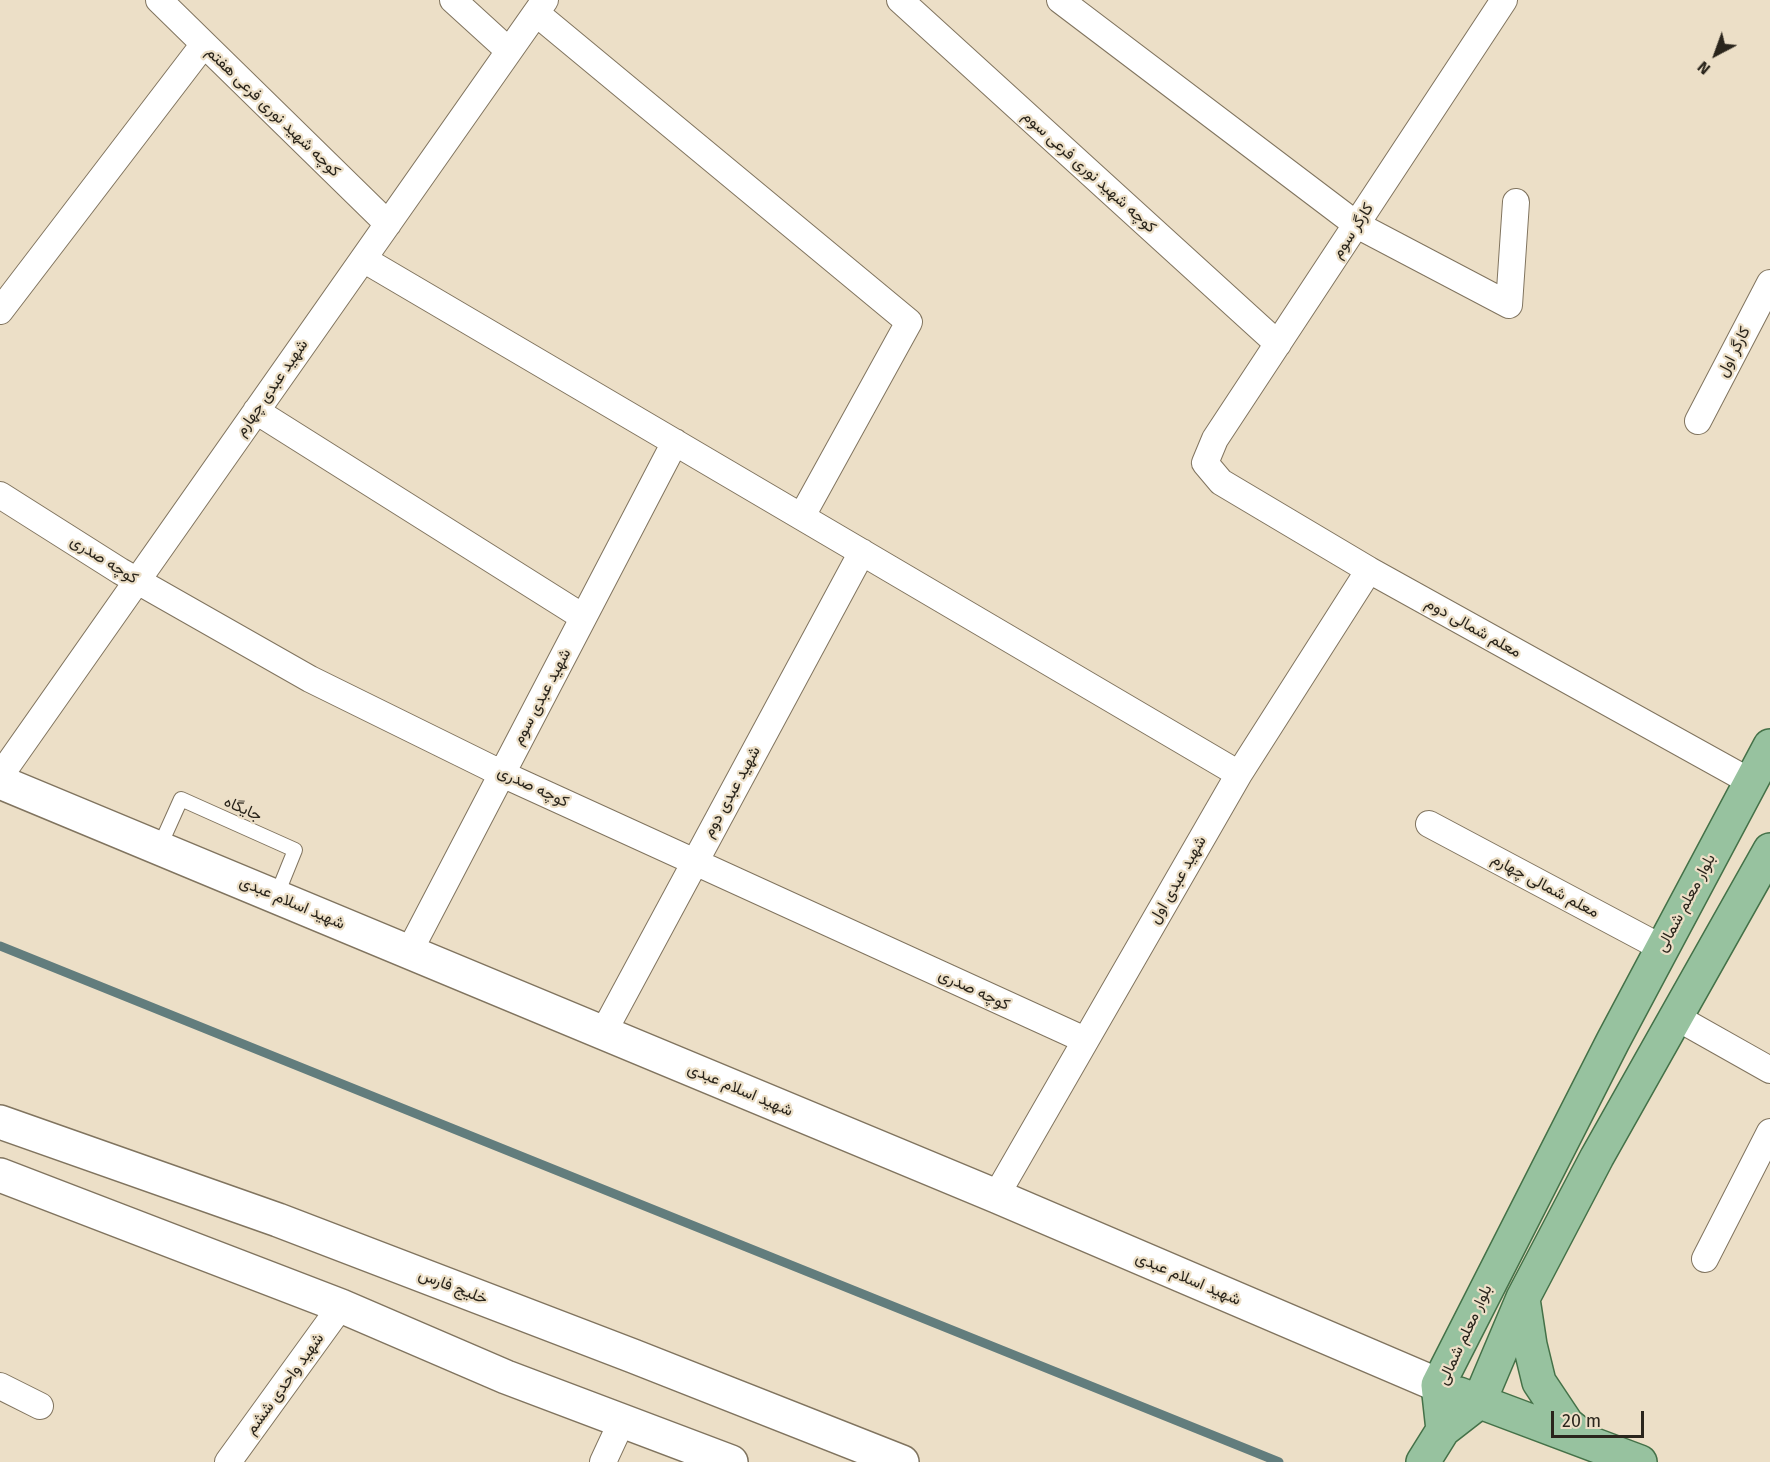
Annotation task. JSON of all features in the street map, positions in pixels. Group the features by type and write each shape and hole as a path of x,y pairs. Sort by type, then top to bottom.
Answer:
{"main road":[{"name":"بلوار معلم شمالی","path":"1443,1430 1438,1385 1612,1041 1770,746"},
{"name":"شهید اسلام عبدی","path":"0,782 996,1197 1438,1385 1640,1462"},
{"path":"1423,1462 1443,1430 1479,1402 1523,1298 1597,1157 1770,850"},
{"path":"1612,1041 1650,1063"},
{"name":"خلیج فارس","path":"0,1122 278,1220 902,1462"},
{"path":"0,1175 342,1306 506,1377 731,1462"},
{"path":"1523,1298 1530,1345 1539,1382 1568,1424 1586,1441"}],"street":[{"name":"کوچه شهید نوری فرعی هفتم","path":"159,0 388,224"},
{"path":"453,0 509,51"},
{"name":"کوچه شهید نوری فرعی سوم","path":"900,0 1278,344"},
{"path":"1060,0 1357,225 1509,304 1516,202"},
{"name":"کارگر سوم","path":"1205,463 1215,439 1504,0"},
{"path":"540,6 909,322 802,516"},
{"name":"شهید عبدی چهارم","path":"0,776 540,6"},
{"path":"0,311 204,44"},
{"path":"363,259 1239,774"},
{"name":"کارگر اول","path":"1698,421 1770,283"},
{"path":"256,411 584,617"},
{"name":"شهید عبدی سوم","path":"409,952 675,442"},
{"name":"معلم شمالی دوم","path":"1205,463 1221,482 1369,570 1750,782"},
{"name":"کوچه صدری","path":"0,495 137,580 310,679 502,773 1086,1040"},
{"name":"شهید عبدی دوم","path":"603,1033 862,552"},
{"name":"شهید عبدی اول","path":"996,1197 1239,774 1369,570"},
{"name":"معلم شمالی چهارم","path":"1429,824 1662,948"},
{"path":"1676,1017 1770,1070"},
{"path":"1705,1259 1770,1132"},
{"name":"شهید واحدی ششم","path":"228,1462 342,1306"},
{"path":"0,1386 40,1406"},
{"path":"603,1462 622,1421"}],"lane":[{"name":"جایگاه","path":"159,848 181,799 295,850 276,897"}],"waterway":[{"path":"0,946 1279,1462"}]}
